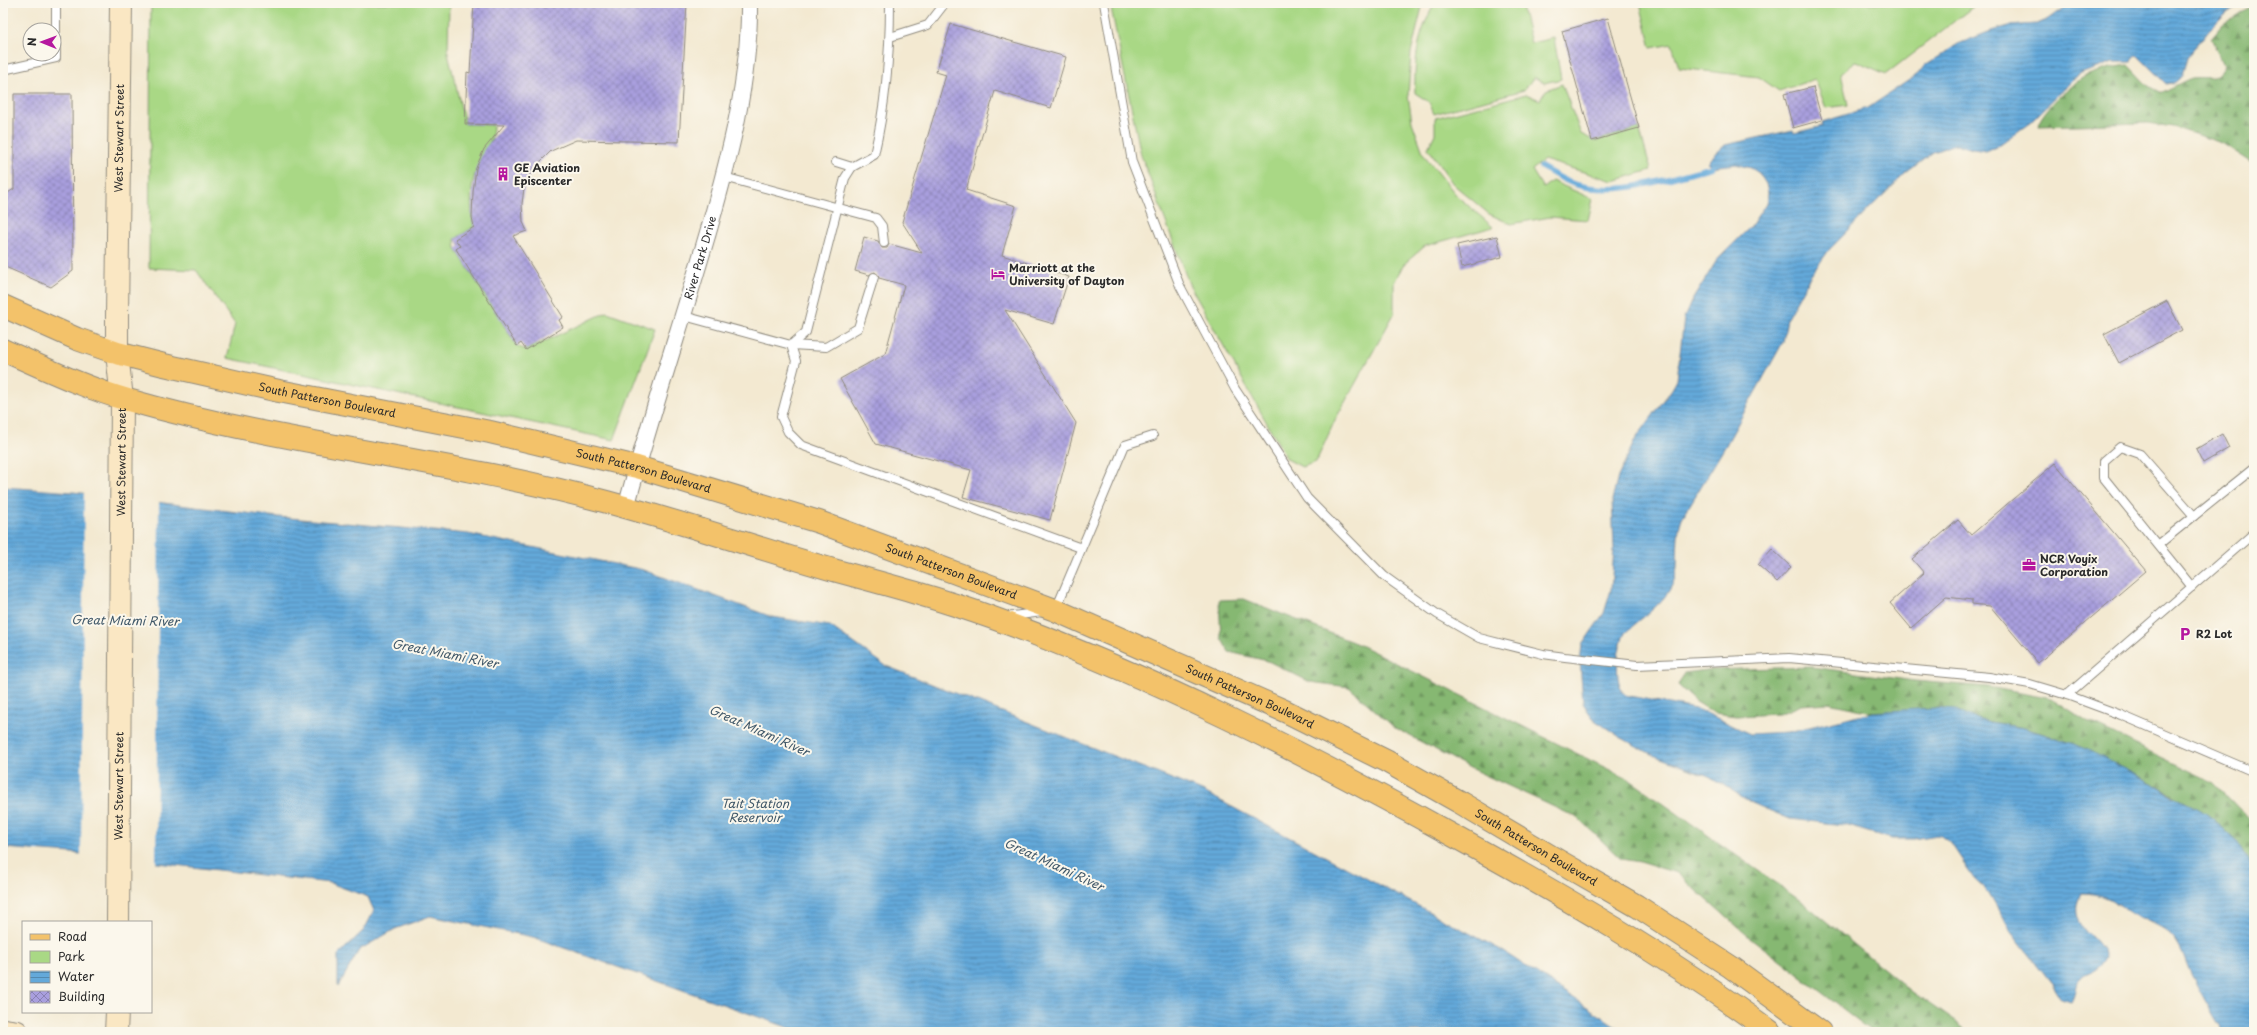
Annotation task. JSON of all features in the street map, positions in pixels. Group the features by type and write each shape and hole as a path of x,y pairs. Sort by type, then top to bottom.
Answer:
{"main road":[{"name":"West Stewart Street","path":"118,921 122,399 117,353 121,3"},
{"name":"South Patterson Boulevard","path":"3,306 77,339 117,353 279,391 490,432 637,467 819,522 1055,610 1287,712 1386,761 1462,803 1556,860 1637,906 1731,967 1820,1032"},
{"path":"3,350 76,382 122,399 267,432 473,471 626,508 836,571 928,595 996,619 1150,681 1274,740 1373,791 1557,894 1649,949 1771,1032"},
{"path":"116,1032 117,1013"},
{"path":"3,1030 17,1032"}],"street":[{"name":"River Park Drive","path":"626,508 724,177 741,96 749,3"}],"lane":[{"path":"3,70 56,58 56,3"},
{"path":"791,345 806,332 845,178 852,167 874,155 884,112 890,37 890,3"},
{"path":"890,37 928,25 946,3"},
{"path":"1104,3 1132,162 1180,286 1235,389 1306,498 1384,576 1437,614 1479,638 1543,654 1565,657 1637,665 1789,658 1989,677 2030,684 2067,695 2254,772"},
{"path":"836,162 852,167"},
{"path":"724,177 876,218 882,226 884,242"},
{"path":"684,316 791,345 826,347 858,328 874,277"},
{"path":"791,345 796,361 781,417 788,432 801,445 1082,548"},
{"path":"996,619 1055,610 1125,445 1153,436"},
{"path":"2192,587 2104,478 2104,461 2120,447 2140,454 2194,516"},
{"path":"2158,545 2254,468"},
{"path":"2067,695 2254,533"}],"green space":[{"path":"151,3 449,3 448,53 465,124 493,125 490,144 479,162 473,182 471,205 474,227 455,239 456,249 517,346 526,350 607,312 655,329 614,440 227,358 235,324 196,270 149,268"},
{"path":"1110,3 1423,3 1411,53 1408,95 1412,122 1424,155 1457,196 1493,227 1425,246 1403,265 1394,283 1394,314 1335,420 1316,462 1302,467 1287,459 1189,284 1141,155"},
{"path":"1435,3 1521,3 1531,43 1554,38 1561,79 1544,83 1534,77 1524,90 1434,114 1429,102 1415,93 1415,69 1421,36 1429,14"},
{"path":"1640,3 1978,3 1886,74 1856,61 1841,73 1848,105 1826,108 1815,79 1779,91 1759,77 1679,68 1672,44 1651,48"},
{"path":"2254,4 2254,164 2222,143 2173,127 2147,123 2038,126 2040,120 2051,105 2065,91 2086,76 2101,70 2128,65 2147,85 2160,93 2192,78 2210,78 2220,71 2224,65 2211,38 2222,25"},
{"path":"1562,84 1581,134 1595,141 1639,128 1651,170 1613,181 1544,160 1532,170 1543,188 1552,181 1593,199 1588,220 1550,217 1511,224 1489,214 1453,184 1428,148 1435,134 1435,118 1526,94 1540,100 1546,90"},
{"path":"1244,599 1360,645 1630,780 1805,904 1911,991 1969,1032 1873,1032 1747,935 1677,873 1640,862 1621,859 1578,818 1472,769 1395,728 1349,687 1310,682 1268,661 1229,652 1221,638 1219,600"},
{"path":"1812,667 1915,681 1988,687 2052,699 2084,720 2213,782 2254,824 2254,879 2240,844 2212,818 2153,783 2069,742 2024,728 1979,720 1942,708 1872,712 1828,703 1801,705 1779,714 1737,716 1714,713 1695,701 1678,685 1684,673 1707,670"}],"water":[{"path":"2071,3 2243,3 2224,15 2208,31 2187,58 2182,75 2174,83 2166,84 2137,55 2131,62 2113,62 2083,73 2073,79 2031,122 1996,147 1986,151 1956,144 1933,152 1906,173 1829,250 1809,278 1787,318 1783,342 1726,445 1682,518 1678,536 1677,567 1671,588 1665,597 1650,612 1625,633 1622,639 1618,656 1619,682 1625,695 1700,710 1750,734 1788,732 1872,712 1932,708 1956,710 1979,720 2024,728 2069,742 2153,783 2173,796 2201,810 2212,818 2240,844 2249,860 2254,879 2254,1032 2224,1032 2189,970 2174,938 2161,927 2137,916 2108,898 2097,894 2082,893 2077,904 2077,914 2084,929 2097,942 2105,957 2098,967 2085,974 2079,980 2072,1002 2061,999 2050,981 2010,930 1986,889 1974,878 1950,842 1942,836 1937,835 1914,839 1892,839 1844,825 1790,819 1752,803 1709,776 1653,755 1620,737 1593,719 1583,703 1580,662 1582,645 1604,613 1611,590 1614,548 1612,500 1618,477 1635,440 1677,380 1684,318 1691,302 1717,260 1751,226 1766,203 1768,193 1766,184 1759,173 1751,168 1736,164 1712,167 1707,162 1725,145 1793,130 1794,133 1823,126 1822,122 1868,108 1918,74 1925,65 1958,44 1991,31 2009,26 2037,24 2049,19"},
{"name":"Tait Station Reservoir","path":"3,487 73,492 278,517 468,534 644,570 772,617 830,626 886,666 1202,791 1501,950 1625,1032 801,1032 533,937 430,916 395,929 359,950 338,987 338,955 364,930 374,911 368,897 330,883 72,853 3,848"}],"pier":[{"path":"84,491 159,500 156,865 81,856"}],"building":[{"name":"GE Aviation Episcenter","path":"474,3 687,3 679,142 576,140 551,151 532,170 524,188 522,204 523,222 527,231 513,236 563,317 559,320 563,327 526,350 521,343 517,346 456,249 460,246 455,239 474,227 472,217 476,168 484,149 504,125 465,124 467,72 470,73"},
{"path":"1608,18 1639,128 1592,141 1562,31"},
{"name":"Marriott at the University of Dayton","path":"951,24 1066,57 1051,108 995,91 966,190 1016,206 1002,255 1069,277 1054,324 1005,310 1076,423 1050,520 963,497 971,470 876,444 840,379 885,354 904,285 879,278 875,272 869,275 855,271 864,237 878,241 882,248 887,248 889,244 922,253 902,222 946,75 936,72"},
{"path":"1813,87 1822,120 1793,128 1784,94"},
{"path":"14,94 72,94 73,271 51,287 3,266 3,196 14,189"},
{"path":"1497,236 1502,257 1462,267 1457,245"},
{"path":"2167,301 2182,330 2119,363 2104,334"},
{"path":"2222,434 2229,448 2203,463 2196,449"},
{"name":"NCR Voyix Corporation","path":"2055,463 2146,571 2038,663 1990,606 1972,604 1972,600 1946,597 1911,628 1890,603 1924,573 1912,559 1958,520 1971,535"},
{"path":"1772,549 1791,567 1777,582 1758,565"}],"waterway":[{"path":"1541,167 1574,184 1591,188 1608,189 1643,185 1712,167"}],"place":[{"name":"GE Aviation Episcenter","path":"503,174"},
{"name":"Marriott at the University of Dayton","path":"998,274"},
{"name":"NCR Voyix Corporation","path":"2029,565"},
{"name":"R2 Lot","path":"2185,634"}],"water label":[{"name":"Great Miami River","path":"125,621"},
{"name":"Great Miami River","path":"445,654"},
{"name":"Great Miami River","path":"759,731"},
{"name":"Great Miami River","path":"1054,865"}]}
